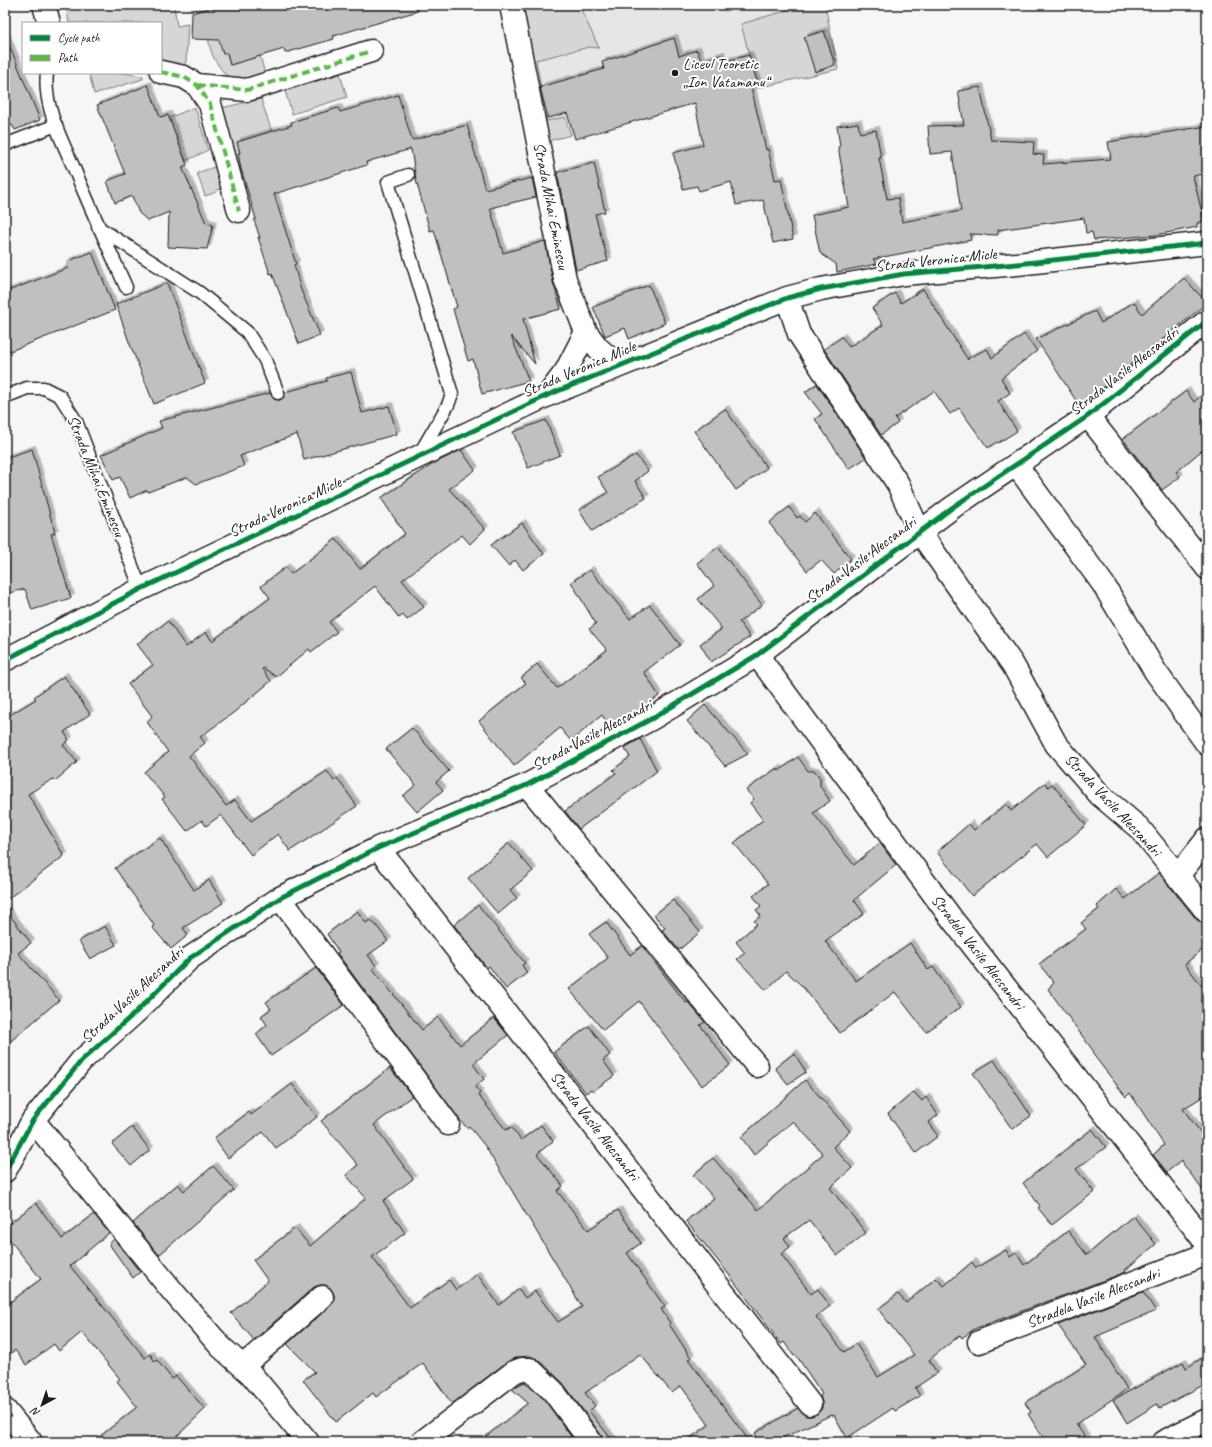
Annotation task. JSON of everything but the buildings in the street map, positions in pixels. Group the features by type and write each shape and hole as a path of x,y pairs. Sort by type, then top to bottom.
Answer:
{"street":[{"path":"44,5 49,22"},
{"name":"Strada Mihai Eminescu","path":"510,5 566,279 586,332"},
{"path":"197,85 247,90 371,51"},
{"path":"162,72 184,77 197,85 210,104 239,211"},
{"name":"Strada Veronica Micle","path":"5,660 141,589 548,395 787,298 821,289 904,274 1017,264 1207,242"},
{"name":"Strada Vasile Alecsandri","path":"787,298 799,334 898,484 919,531 1013,665 1056,744 1100,795 1138,828 1207,912"},
{"name":"Strada Vasile Alecsandri","path":"5,1171 33,1120 82,1060 136,1012 190,958 280,898 378,848 527,785 650,719 757,655 919,531 1017,466 1088,416 1207,321"},
{"path":"548,395 566,371 586,332"},
{"name":"Strada Veronica Micle","path":"586,332 598,348 618,366"},
{"name":"Strada Vasile Alecsandri","path":"1088,416 1207,568"},
{"path":"1017,466 1103,584 1155,671 1207,744"},
{"name":"Stradela Vasile Alecsandri","path":"757,655 952,919 1207,1244"},
{"name":"Strada Vasile Alecsandri","path":"527,785 757,1066"},
{"path":"1178,877 1207,839"},
{"name":"Strada Vasile Alecsandri","path":"378,848 810,1404"},
{"path":"280,898 448,1124"},
{"path":"33,1120 189,1311 221,1347 243,1366 308,1442"},
{"name":"Stradela Vasile Alecsandri","path":"979,1342 1207,1254"},
{"path":"243,1366 322,1297"},
{"path":"422,1442 514,1372 522,1369 530,1369 553,1391 591,1442"},
{"path":"5,1410 31,1442"},
{"path":"1163,1442 1207,1420"}],"lane":[{"path":"47,74 47,95 56,125 98,227 126,287"},
{"path":"5,145 56,125"},
{"path":"408,175 388,182 452,394 448,405 416,459"},
{"path":"98,227 200,293 247,332 265,360 278,393"},
{"name":"Strada Mihai Eminescu","path":"5,396 27,388 44,388 60,396 76,421 141,589"}],"shaded area":[{"path":"68,5 174,5 177,26 188,24 186,62 183,66 162,63 162,22 69,22 67,11"},
{"name":"Liceul Teoretic „Ion Vatamanu“","path":"515,5 825,5 838,69 548,141"},
{"path":"515,5 579,5 599,48 589,47 536,60 547,121 565,117 571,135 548,141"},
{"path":"805,5 825,5 838,69 758,88 741,24"},
{"path":"207,15 219,40 223,54 227,53 230,65 260,56 265,74 253,79 228,77 216,62 210,49"},
{"path":"89,74 130,74 143,76 143,79 94,94"},
{"path":"340,74 347,97 292,114 285,91"},
{"path":"261,99 272,132 237,142 240,153 238,154 250,185 244,187 219,114 221,108"},
{"path":"195,107 208,150 186,161 169,118"},
{"path":"220,165 227,183 214,193 205,196 197,173"}],"marked path":[{"path":"197,85 247,90 371,51"},
{"path":"162,72 184,77 197,85 210,104 239,211"}],"cycle path":[{"path":"5,660 141,589 548,395 787,298 821,289 904,274 1017,264 1207,243"},
{"path":"5,1171 33,1120 82,1060 136,1012 190,958 280,898 378,848 527,785 651,719 757,655 953,507 1088,416 1207,321"}],"place":[{"name":"Liceul Teoretic „Ion Vatamanu“","path":"675,73"}]}
